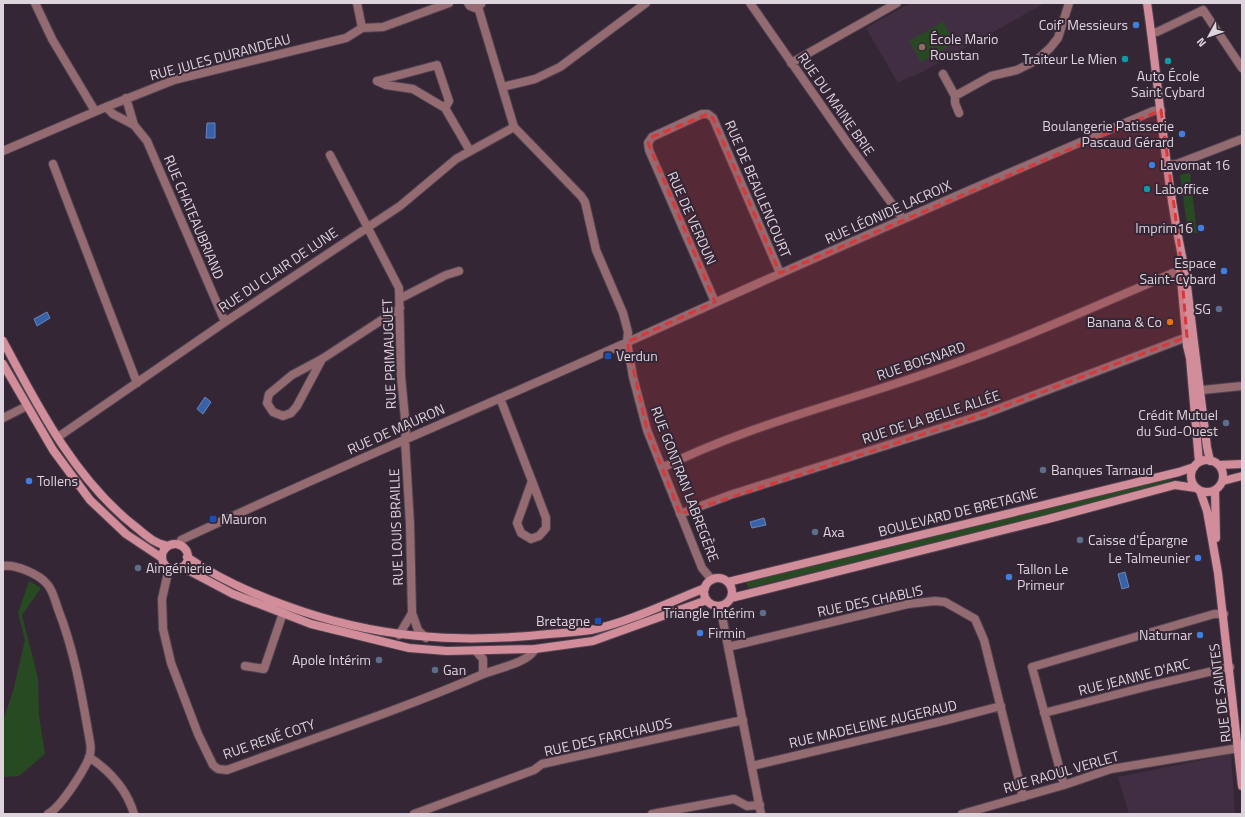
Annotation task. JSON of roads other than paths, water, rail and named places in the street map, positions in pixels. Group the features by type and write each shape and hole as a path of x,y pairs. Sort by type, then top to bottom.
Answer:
{"main road":[{"path":"1148,3 1167,165 1210,461"},
{"path":"1183,270 1197,464 1191,476 1193,485 1198,490 1210,492 1215,490 1223,481 1242,476"},
{"path":"3,341 58,437 83,473 108,502 150,539 159,545 180,545 185,550 187,557 229,583 316,617 356,628 399,635 426,638 498,639 591,630 625,619 705,588 712,580 720,578 728,582 732,589 731,598 720,606 713,605 707,600 705,588"},
{"path":"3,364 53,450 90,500 126,534 162,558 169,568 176,570 182,567 187,557"},
{"path":"1197,464 1210,461 1218,465 1223,472 1223,481"},
{"name":"BOULEVARD DE BRETAGNE","path":"728,582 1179,472 1197,464"},
{"path":"1218,465 1242,464"},
{"name":"BOULEVARD DE BRETAGNE","path":"731,598 1048,519 1175,485 1198,490"},
{"name":"RUE DE SAINTES","path":"1198,490 1207,511 1218,573 1230,667 1242,786"},
{"name":"RUE DE SAINTES","path":"1215,490 1218,573"},
{"path":"162,558 163,551 168,546"},
{"path":"182,567 233,594 270,610 283,613 311,624 409,648 476,651 535,649 593,641 707,600"}],"street":[{"path":"35,3 52,39 95,111"},
{"path":"357,3 362,28"},
{"name":"RUE JULES DURANDEAU","path":"3,151 126,98 174,80 346,38 362,28 383,27 449,3"},
{"path":"468,3 472,8 479,5"},
{"path":"502,87 535,79 560,67 646,3"},
{"name":"RUE DU MAINE BRIE","path":"750,3 903,219"},
{"path":"791,62 897,3"},
{"path":"955,96 991,76 1017,70 1037,60 1058,38 1069,3"},
{"name":"RUE GONTRAN LABREGÈRE","path":"479,5 514,128 581,196 585,202 596,250 623,313 628,332 627,342 633,377 647,430 702,568 712,580"},
{"path":"1152,32 1157,32 1204,10 1242,68"},
{"path":"445,108 449,101 437,65 377,81 386,85 413,89 445,108 470,151"},
{"path":"943,74 955,96 954,103 959,113"},
{"name":"RUE CHATEAUBRIAND","path":"126,98 134,125"},
{"name":"RUE CHATEAUBRIAND","path":"106,107 113,114 134,125 147,140 225,322"},
{"name":"RUE LÉONIDE LACROIX","path":"627,342 903,219 1153,111 1161,110"},
{"name":"RUE DE BEAULENCOURT","path":"648,144 652,137 702,114 708,114 713,118 780,273"},
{"name":"RUE DU CLAIR DE LUNE","path":"58,437 225,322 400,206 456,159 514,128"},
{"path":"1167,165 1177,164 1242,139"},
{"name":"RUE DE VERDUN","path":"648,144 649,150 715,302"},
{"name":"RUE PRIMAUGUET","path":"330,155 400,288 401,376 406,429 405,440"},
{"path":"53,164 137,383"},
{"name":"RUE BOISNARD","path":"662,468 777,421 904,381 1008,344 1183,270"},
{"path":"401,298 446,275 459,271"},
{"path":"322,359 297,406 291,413 283,416 273,412 267,403 269,394 292,375 322,359 400,308"},
{"name":"RUE DE LA BELLE ALLÉE","path":"680,514 730,495 982,415 1187,337"},
{"name":"RUE DE MAURON","path":"180,545 181,540 218,522 627,342"},
{"path":"1192,383 1200,389 1242,386"},
{"path":"500,398 532,481 546,518 546,528 539,536 531,539 521,533 517,523 532,481"},
{"path":"3,418 27,406"},
{"name":"RUE LOUIS BRAILLE","path":"405,440 410,524 412,613 418,630 426,638"},
{"path":"3,566 14,565 42,579 48,584 69,636 90,742 89,757 62,800 48,814"},
{"name":"RUE RENÉ COTY","path":"169,568 162,599 163,629 171,663 198,734 213,765 218,769 227,770 522,660 533,654 535,649"},
{"name":"RUE DES CHABLIS","path":"728,647 908,604 935,601 946,602 975,619 984,640 1023,797"},
{"path":"720,606 761,814"},
{"path":"245,666 264,669 283,613"},
{"path":"399,635 412,613"},
{"path":"1064,785 1032,667 1214,614 1224,614"},
{"path":"476,651 483,659 483,674"},
{"name":"RUE JEANNE D'ARC","path":"1044,714 1149,686 1230,667"},
{"name":"RUE MADELEINE AUGERAUD","path":"752,766 1001,706"},
{"name":"RUE DES FARCHAUDS","path":"414,814 534,770 542,764 743,720"},
{"name":"RUE RAOUL VERLET","path":"962,814 1064,785 1111,769 1239,748"},
{"path":"89,757 116,780 124,791 134,814"},
{"path":"652,814 734,798 747,806 760,805"}],"water":[{"path":"207,123 215,123 215,138 206,138"},
{"path":"47,312 50,318 37,326 34,319"},
{"path":"205,397 211,402 203,414 197,409"},
{"path":"764,518 766,525 752,528 750,522"},
{"path":"1125,572 1129,587 1122,589 1118,574"}],"place":[{"name":"Coif' Messieurs","path":"1136,25"},
{"name":"École Mario Roustan","path":"922,47"},
{"name":"Traiteur Le Mien","path":"1125,59"},
{"name":"Auto École Saint Cybard","path":"1168,61"},
{"name":"Boulangerie Patisserie Pascaud Gérard","path":"1182,134"},
{"name":"Lavomat 16","path":"1152,165"},
{"name":"Laboffice","path":"1147,189"},
{"name":"Imprim16","path":"1201,228"},
{"name":"Espace Saint-Cybard","path":"1224,271"},
{"name":"SG","path":"1219,309"},
{"name":"Banana & Co","path":"1170,322"},
{"name":"Verdun","path":"608,356"},
{"name":"Crédit Mutuel du Sud-Ouest","path":"1226,423"},
{"name":"Banques Tarnaud","path":"1043,470"},
{"name":"Tollens","path":"29,481"},
{"name":"Mauron","path":"213,519"},
{"name":"Axa","path":"815,532"},
{"name":"Caisse d'Épargne","path":"1080,540"},
{"name":"Le Talmeunier","path":"1198,558"},
{"name":"Aingénierie","path":"138,568"},
{"name":"Tallon Le Primeur","path":"1009,577"},
{"name":"Triangle Intérim","path":"763,613"},
{"name":"Bretagne","path":"598,621"},
{"name":"Firmin","path":"700,633"},
{"name":"Naturnar","path":"1200,635"},
{"name":"Apole Intérim","path":"379,660"},
{"name":"Gan","path":"435,670"}]}
